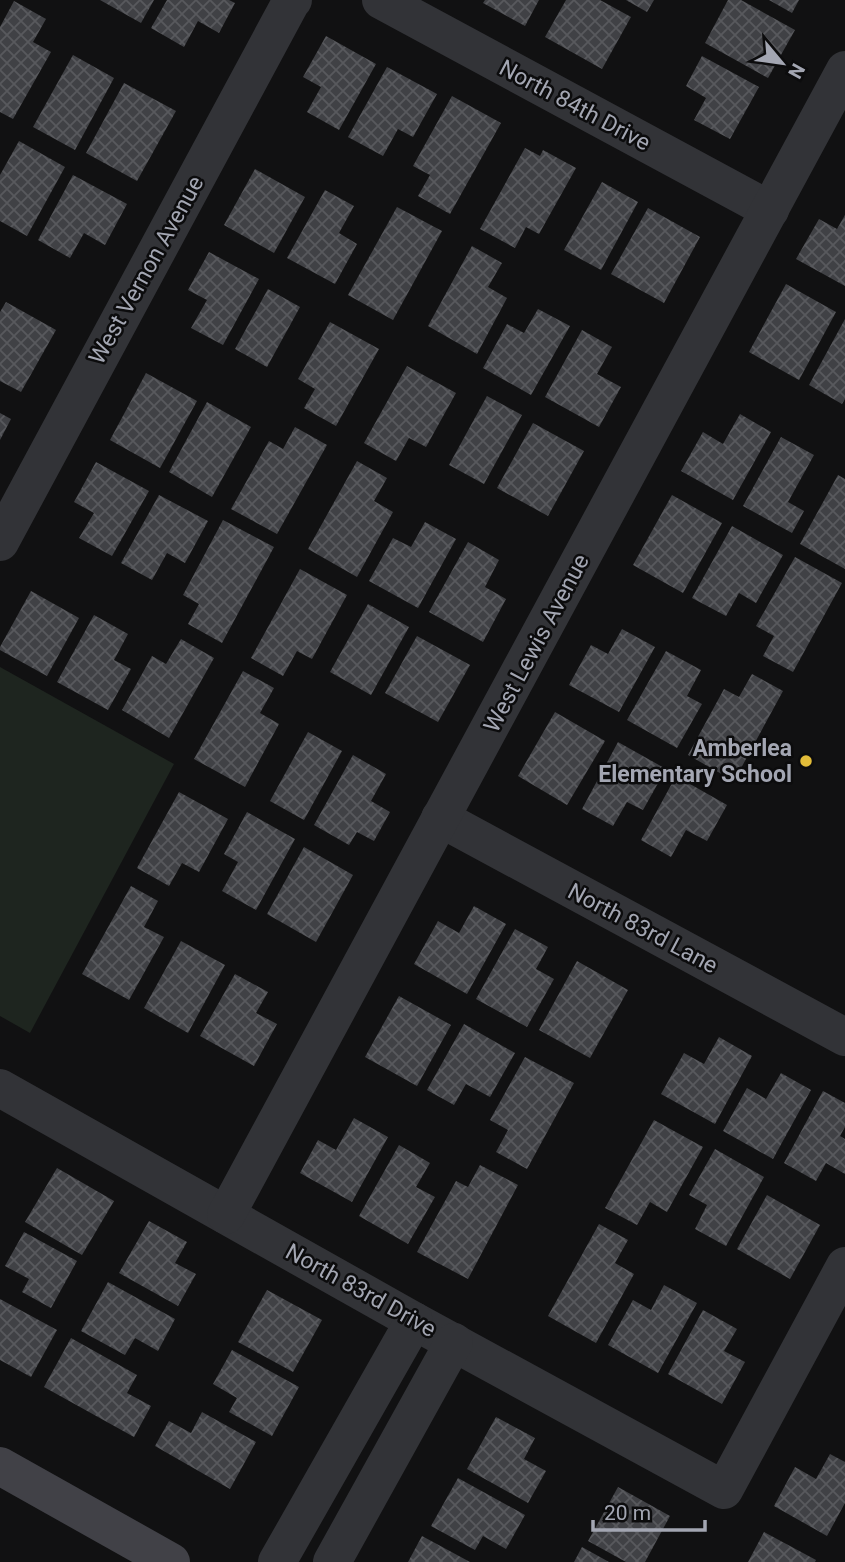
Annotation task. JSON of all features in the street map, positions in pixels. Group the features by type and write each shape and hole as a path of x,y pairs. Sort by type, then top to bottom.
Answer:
{"main road":[{"path":"0,1466 171,1562"}],"street":[{"name":"West Vernon Avenue","path":"0,542 293,0"},
{"name":"North 84th Drive","path":"381,0 769,210"},
{"name":"West Lewis Avenue","path":"226,1215 845,70"},
{"name":"North 83rd Lane","path":"440,818 845,1037"},
{"name":"North 83rd Drive","path":"0,1088 414,1321 724,1490 845,1266"},
{"path":"277,1562 414,1321"},
{"path":"332,1562 454,1342"},
{"path":"340,1452 381,1475"}],"shaded area":[{"path":"0,667 174,764 30,1033 0,1016"}],"building":[{"path":"100,0 154,0 141,23"},
{"path":"167,0 229,0 235,3 219,33 198,21 184,47 151,28"},
{"path":"485,0 539,0 525,26 483,3"},
{"path":"566,0 600,0 631,17 602,69 545,37"},
{"path":"626,0 654,0 647,12"},
{"path":"728,0 741,0 795,30 768,78 705,43"},
{"path":"769,0 799,0 792,13"},
{"path":"14,1 46,19 33,42 51,52 13,119 0,112 0,27"},
{"path":"326,36 376,64 339,130 307,112 321,87 303,77"},
{"path":"73,55 114,78 75,150 33,127"},
{"path":"702,56 759,87 730,139 694,120 706,98 686,86"},
{"path":"387,67 437,94 413,137 398,129 383,156 348,137"},
{"path":"124,83 176,111 137,181 86,153"},
{"path":"452,96 501,123 450,214 418,196 430,175 413,166"},
{"path":"19,141 65,167 27,236 0,221 0,175"},
{"path":"525,148 540,156 543,150 576,168 539,234 526,227 515,248 480,229"},
{"path":"255,169 305,197 274,253 224,225"},
{"path":"73,175 127,204 105,245 84,233 70,258 38,240"},
{"path":"602,182 638,202 601,270 564,250"},
{"path":"325,190 354,206 339,233 357,244 335,284 287,258"},
{"path":"397,207 442,231 393,320 348,295"},
{"path":"648,208 700,237 664,303 611,274"},
{"path":"845,215 845,286 796,259 819,219 837,229"},
{"path":"472,246 502,263 488,287 507,298 477,354 428,326"},
{"path":"209,252 259,279 223,345 191,328 207,300 188,290"},
{"path":"786,284 836,312 799,380 749,352"},
{"path":"268,289 300,307 267,367 235,349"},
{"path":"6,302 56,330 21,392 0,381 0,312"},
{"path":"538,309 570,326 531,395 483,368 507,324 524,333"},
{"path":"845,319 845,399 842,404 809,385"},
{"path":"330,322 379,349 336,426 304,408 315,389 298,379"},
{"path":"582,330 612,347 597,374 621,387 599,427 545,397"},
{"path":"407,366 456,393 426,447 409,438 396,461 364,443"},
{"path":"146,373 197,401 160,468 110,440"},
{"path":"487,396 522,415 484,484 449,465"},
{"path":"207,402 251,427 212,497 169,472"},
{"path":"0,413 11,419 0,440"},
{"path":"740,414 771,432 733,500 681,471 703,432 723,444"},
{"path":"533,423 584,451 548,516 497,488"},
{"path":"295,427 327,445 277,534 231,509 269,441 283,449"},
{"path":"781,437 814,455 788,502 804,511 792,533 743,506"},
{"path":"357,461 387,478 374,501 393,512 357,577 308,549"},
{"path":"96,462 149,491 112,556 79,538 94,513 74,502"},
{"path":"838,475 845,479 845,569 800,544"},
{"path":"159,495 208,521 185,563 167,553 152,580 121,563"},
{"path":"672,495 722,523 683,593 633,565"},
{"path":"223,520 274,547 222,643 188,624 199,604 183,595"},
{"path":"425,522 456,539 418,608 369,581 393,538 411,547"},
{"path":"732,526 783,555 756,603 739,593 726,616 692,598"},
{"path":"468,542 499,560 485,587 506,599 483,642 429,612"},
{"path":"795,557 842,583 793,672 763,656 774,636 756,626"},
{"path":"300,569 347,595 312,659 297,651 283,676 251,658"},
{"path":"31,591 79,618 47,676 0,650"},
{"path":"368,604 409,627 371,695 330,672"},
{"path":"94,615 128,634 114,660 131,669 108,710 57,682"},
{"path":"622,629 655,647 619,712 569,685 591,645 608,654"},
{"path":"417,636 470,665 438,722 385,693"},
{"path":"181,639 214,658 169,738 122,710 152,656 166,664"},
{"path":"666,651 701,670 687,696 702,704 677,748 627,720"},
{"path":"243,671 274,688 260,713 279,724 245,787 194,759"},
{"path":"752,674 783,691 734,781 688,755 724,689 739,697"},
{"path":"555,712 605,741 567,805 518,776"},
{"path":"308,732 342,751 304,820 270,801"},
{"path":"618,742 666,769 643,810 627,802 613,826 582,809"},
{"path":"353,755 386,774 371,801 390,812 374,841 357,832 349,845 314,825"},
{"path":"676,776 727,805 707,841 686,830 671,857 641,840"},
{"path":"179,792 228,819 199,872 182,863 169,886 137,868"},
{"path":"247,812 295,839 256,910 222,891 238,862 224,854"},
{"path":"304,847 353,875 316,942 267,914"},
{"path":"131,886 158,901 144,927 164,937 129,1000 82,974"},
{"path":"474,906 506,924 467,994 414,964 438,921 459,933"},
{"path":"515,929 548,947 536,969 554,979 527,1027 476,999"},
{"path":"181,941 225,965 188,1033 144,1008"},
{"path":"577,961 628,990 590,1058 539,1030"},
{"path":"235,974 268,992 256,1013 277,1024 254,1066 200,1036"},
{"path":"399,996 451,1025 417,1086 365,1057"},
{"path":"464,1024 515,1053 490,1097 466,1084 454,1105 427,1090"},
{"path":"719,1037 752,1056 715,1124 661,1094 684,1053 704,1064"},
{"path":"525,1057 574,1083 527,1169 496,1152 508,1130 490,1120"},
{"path":"781,1073 811,1090 773,1159 723,1131 747,1088 766,1099"},
{"path":"823,1091 845,1103 845,1127 840,1136 845,1139 845,1174 826,1163 816,1181 784,1163"},
{"path":"354,1118 388,1137 352,1202 300,1173 318,1140 336,1150"},
{"path":"654,1120 703,1147 667,1212 650,1202 637,1225 605,1208"},
{"path":"399,1145 430,1163 416,1187 435,1197 408,1244 359,1216"},
{"path":"715,1149 764,1177 726,1246 695,1229 707,1205 689,1195"},
{"path":"480,1165 518,1185 468,1279 417,1252 456,1181 468,1187"},
{"path":"57,1168 114,1201 82,1255 25,1222"},
{"path":"767,1195 820,1225 790,1279 737,1249"},
{"path":"149,1221 187,1242 175,1263 196,1274 178,1306 119,1273"},
{"path":"599,1224 628,1240 615,1263 634,1274 596,1343 548,1316"},
{"path":"24,1232 77,1261 51,1308 22,1292 29,1279 5,1266"},
{"path":"108,1282 175,1319 158,1351 135,1338 125,1355 81,1331"},
{"path":"664,1285 697,1303 658,1373 608,1345 633,1300 651,1310"},
{"path":"267,1290 322,1320 293,1372 238,1342"},
{"path":"0,1299 57,1330 31,1377 0,1360"},
{"path":"703,1310 737,1329 724,1351 745,1362 722,1404 668,1374"},
{"path":"71,1338 137,1375 127,1393 151,1406 134,1437 44,1387"},
{"path":"232,1350 299,1387 272,1436 229,1412 237,1398 213,1384"},
{"path":"202,1412 256,1442 230,1489 155,1446 169,1421 191,1433"},
{"path":"496,1417 535,1438 524,1459 546,1471 528,1503 467,1469"},
{"path":"830,1454 845,1462 845,1503 827,1536 774,1506 795,1467 816,1479"},
{"path":"458,1478 525,1515 506,1549 483,1536 475,1550 431,1526"},
{"path":"618,1487 670,1516 645,1562 626,1562 588,1541"},
{"path":"764,1532 816,1560 815,1562 748,1562"},
{"path":"422,1536 470,1562 408,1562"},
{"path":"582,1547 609,1562 574,1562"}],"place":[{"name":"Amberlea Elementary School","path":"806,761"}]}
